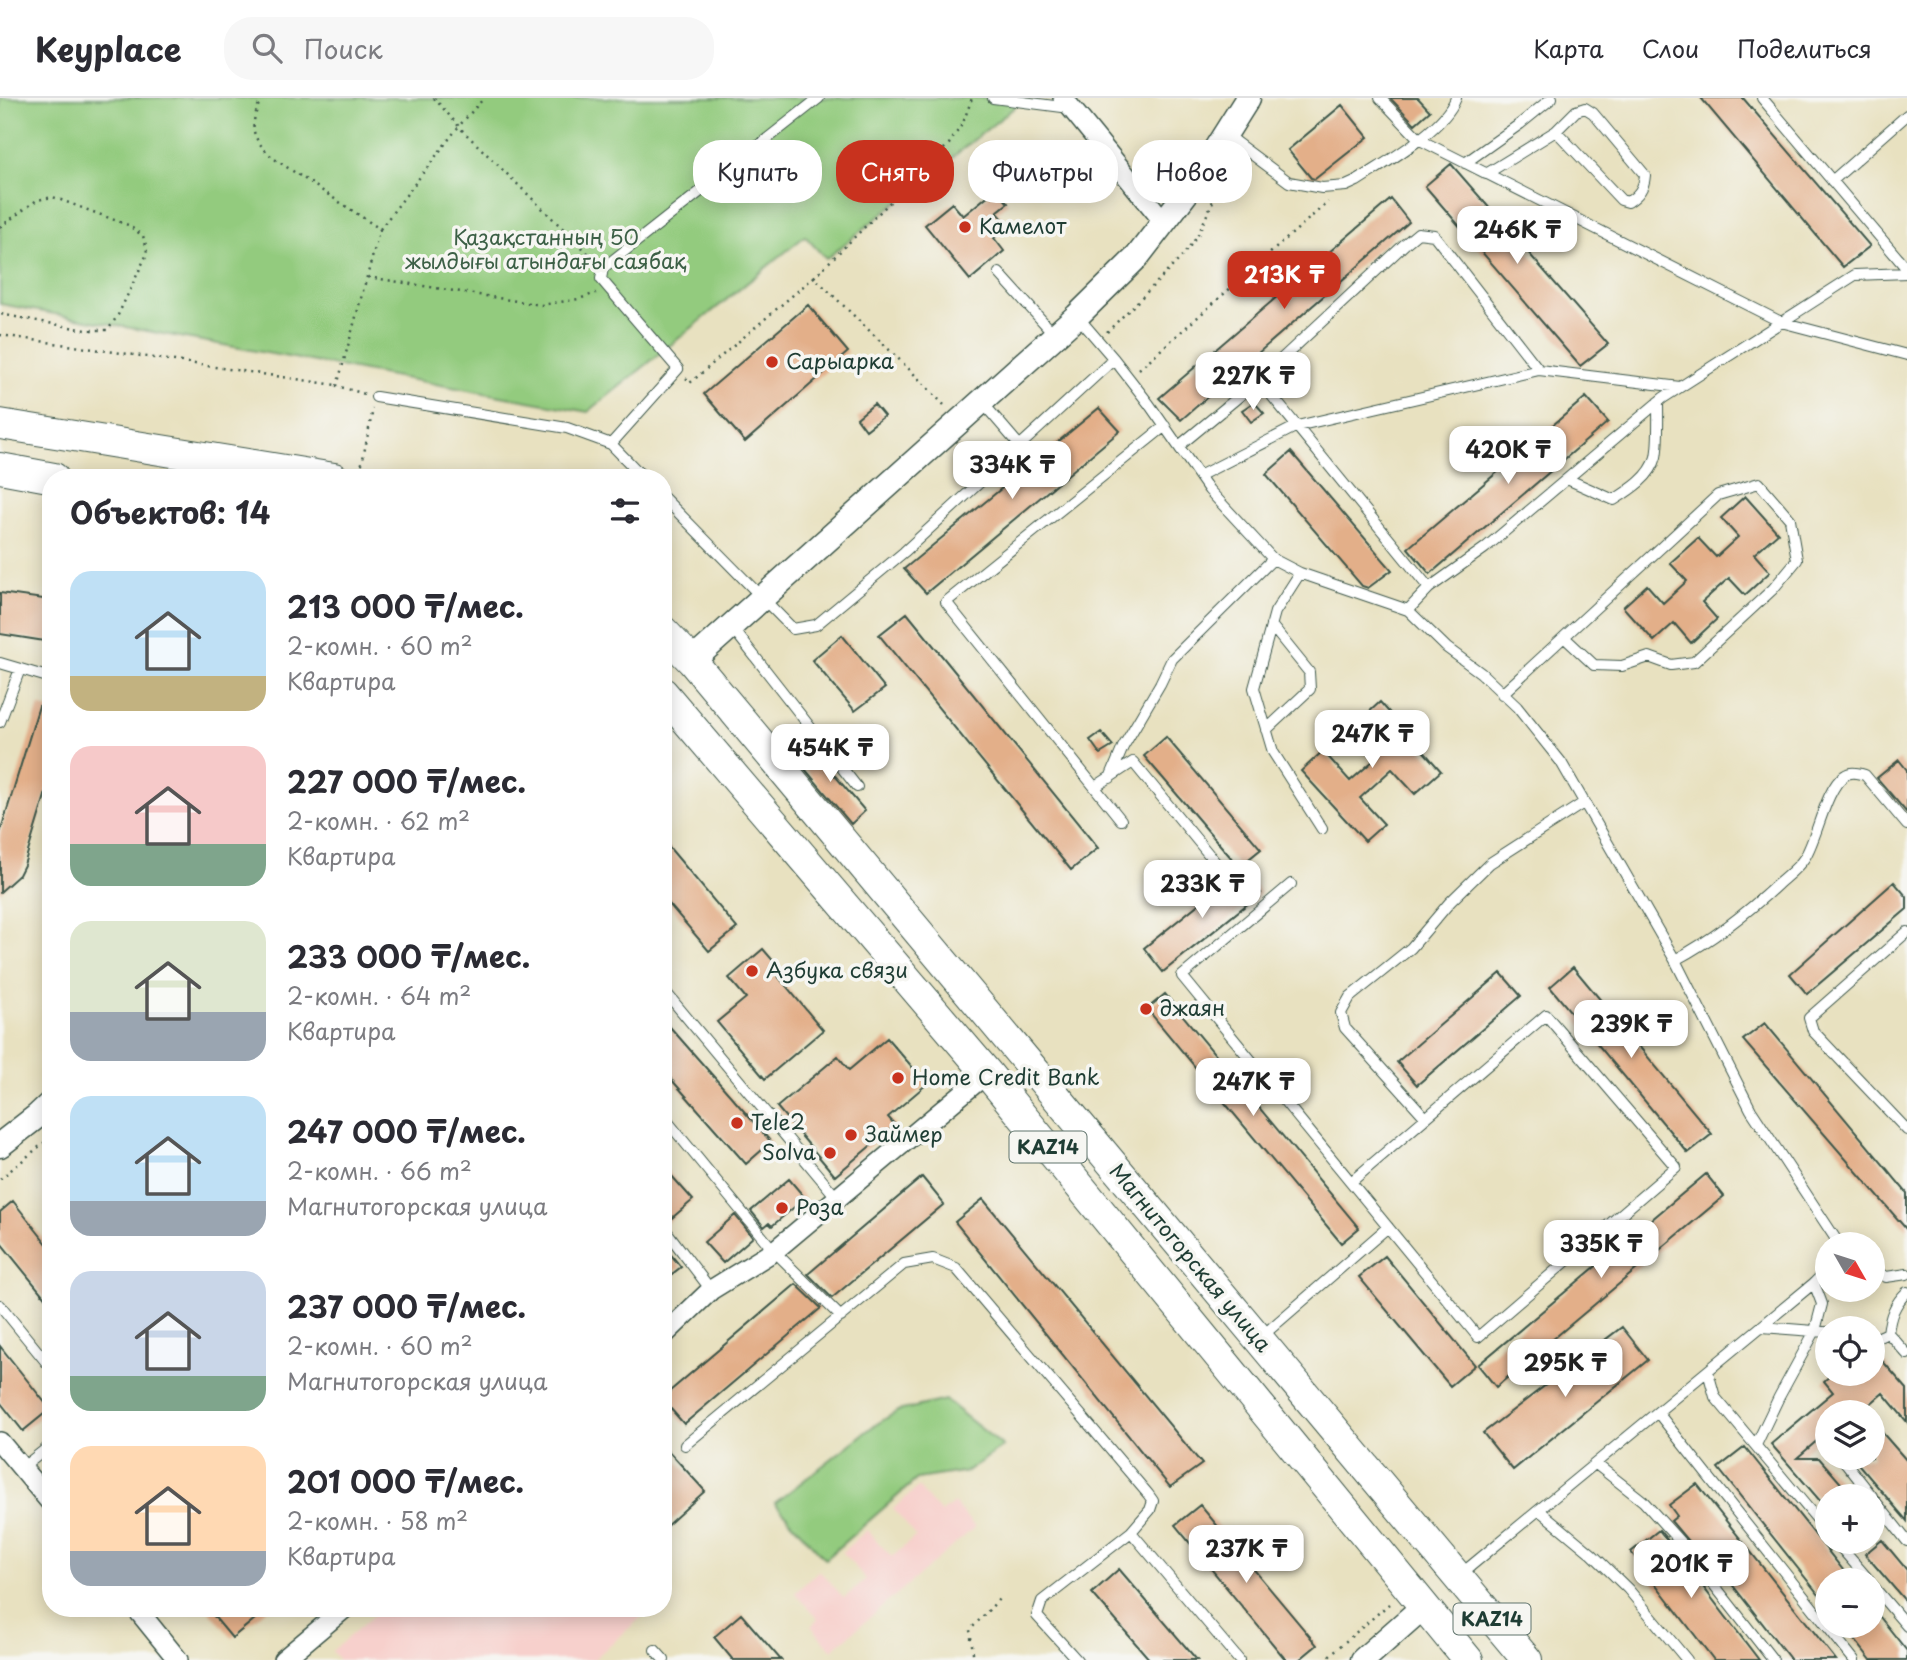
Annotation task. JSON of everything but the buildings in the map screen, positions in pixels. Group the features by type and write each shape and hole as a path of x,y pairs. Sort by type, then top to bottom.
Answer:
{"main road":[{"path":"0,424 276,469"},
{"path":"0,468 42,476"},
{"name":"Магнитогорская улица","path":"672,640 692,660 1527,1660"},
{"name":"Магнитогорская улица","path":"672,704 987,1073 1468,1660"},
{"path":"1423,1607 1458,1577"}],"street":[{"path":"692,660 1055,336 1137,257 1197,178 1248,98"},
{"path":"1067,103 1164,222"},
{"path":"672,1328 712,1290 774,1251 987,1073"},
{"path":"0,1145 42,1111"},
{"path":"0,1442 42,1492"},
{"path":"1363,1660 1423,1607"},
{"path":"143,1617 178,1660"},
{"path":"283,1660 334,1617"}],"lane":[{"path":"611,444 678,369 601,279 603,268 819,98"},
{"path":"993,98 1067,103"},
{"path":"1380,98 1420,140 1782,322 1907,355"},
{"path":"1252,154 1289,182 1322,188 1346,186 1420,140 1450,109 1456,98"},
{"path":"1465,163 1552,98"},
{"path":"1762,98 1907,271"},
{"path":"1486,174 1556,131 1576,111 1585,108 1593,113 1645,175 1644,185 1636,197 1628,202 1621,200 1556,131"},
{"path":"1832,181 1907,115"},
{"path":"1225,134 1233,140"},
{"path":"1179,446 1259,380 1418,233 1433,235 1539,370"},
{"path":"1408,610 1429,589 1485,548 1658,402 1680,387 1855,275 1907,271"},
{"path":"999,273 1055,336"},
{"path":"1077,316 1129,378 1209,490 1273,559 1300,573 1408,610 1447,648 1481,673 1517,707 1561,762 1585,802 1675,960 1751,1110 1831,1232"},
{"path":"672,506 793,629 816,625 904,552 1114,359"},
{"path":"1199,476 1297,426 1539,370 1680,387"},
{"path":"1259,380 1429,589"},
{"path":"376,397 567,428 611,444 635,469"},
{"path":"982,401 1019,445"},
{"path":"1567,479 1614,500 1630,490 1644,478 1656,459 1658,402"},
{"path":"1121,820 946,602 1165,426"},
{"path":"1502,694 1718,495 1759,483 1790,519 1797,560 1773,589 1694,662 1671,665 1649,657 1622,667 1594,665 1564,637"},
{"path":"1110,778 1123,747 1172,659 1273,559"},
{"path":"1300,573 1275,612 1254,688 1273,752 1322,829"},
{"path":"731,625 857,787"},
{"path":"1266,730 1310,689 1309,671 1271,625"},
{"path":"0,663 42,675"},
{"path":"0,722 20,669"},
{"path":"1095,788 1133,762 1220,868"},
{"path":"1675,960 1703,945 1752,909 1805,858 1837,782 1846,774 1856,772 1865,775 1907,825"},
{"path":"1426,1118 1345,1028 1341,1013 1350,997 1411,948 1450,902 1490,863 1585,802"},
{"path":"1291,884 1182,976 1478,1337 1676,1167 1546,1015 1351,1182"},
{"path":"1907,932 1809,1018 1813,1031 1907,1130"},
{"path":"672,1000 837,1198"},
{"path":"672,1127 774,1251 841,1317"},
{"path":"1258,1340 1388,1227"},
{"path":"672,1238 712,1290"},
{"path":"685,1445 904,1264 933,1259 956,1268 1153,1502 1150,1510 1132,1532 1042,1601 1037,1616 1077,1660"},
{"path":"1885,1276 1907,1274"},
{"path":"1458,1577 1814,1283 1822,1304 1819,1316"},
{"path":"1888,1333 1891,1314 1907,1293"},
{"path":"0,1305 42,1357"},
{"path":"1756,1445 1815,1331 1762,1327"},
{"path":"1888,1333 1907,1354"},
{"path":"1708,1372 1715,1397 1815,1516"},
{"path":"1658,1413 1854,1660"},
{"path":"22,1468 42,1452"},
{"path":"1596,1464 1643,1501 1682,1544 1773,1660"},
{"path":"1851,1470 1862,1484"},
{"path":"1539,1510 1629,1589 1687,1660"},
{"path":"1886,1515 1907,1541"},
{"path":"1132,1532 1239,1660"},
{"path":"1847,1554 1859,1568"},
{"path":"1885,1600 1907,1626"},
{"path":"655,1650 664,1660"}],"path":[{"path":"261,98 252,123 257,143 272,158 380,229"},
{"path":"434,98 603,268"},
{"path":"337,386 380,229 459,126 484,98"},
{"path":"678,369 690,383 814,277 949,144 963,123 972,98"},
{"path":"1129,378 1346,186"},
{"path":"0,227 37,200 53,197 128,225 143,236 148,248 118,315 108,330 86,330 0,314"},
{"path":"1099,341 1178,261 1197,237 1212,203"},
{"path":"366,277 541,304 579,299 609,288"},
{"path":"814,277 959,421"},
{"path":"0,335 337,386 376,397 361,469"},
{"path":"0,1179 42,1144"},
{"path":"974,1660 970,1630 1000,1598"},
{"path":"1324,1660 1389,1604"}],"shaded area":[{"path":"918,1487 941,1513 954,1503 975,1527 832,1650 811,1626 818,1619 795,1593 819,1570 844,1598 866,1579 842,1552 867,1530 892,1557 916,1536 893,1509"},
{"path":"372,1617 642,1617 593,1660 339,1660 332,1651"}],"green space":[{"name":"Қазақстанның 50 жылдығы атындағы саябақ","path":"0,98 1026,98 974,140 968,140 968,145 954,156 954,140 836,140 836,203 896,203 826,259 805,236 588,412 0,304"},
{"path":"945,1400 1003,1446 968,1471 917,1479 825,1559 775,1503 872,1427 898,1411"}],"place":[{"name":"Камелот","path":"965,227"},
{"name":"Сарыарка","path":"772,362"},
{"name":"Азбука связи","path":"752,971"},
{"name":"джаян","path":"1146,1009"},
{"name":"Home Credit Bank","path":"898,1078"},
{"name":"Tele2","path":"737,1123"},
{"name":"Займер","path":"851,1135"},
{"name":"Solva","path":"830,1153"},
{"name":"Роза","path":"782,1208"}]}
